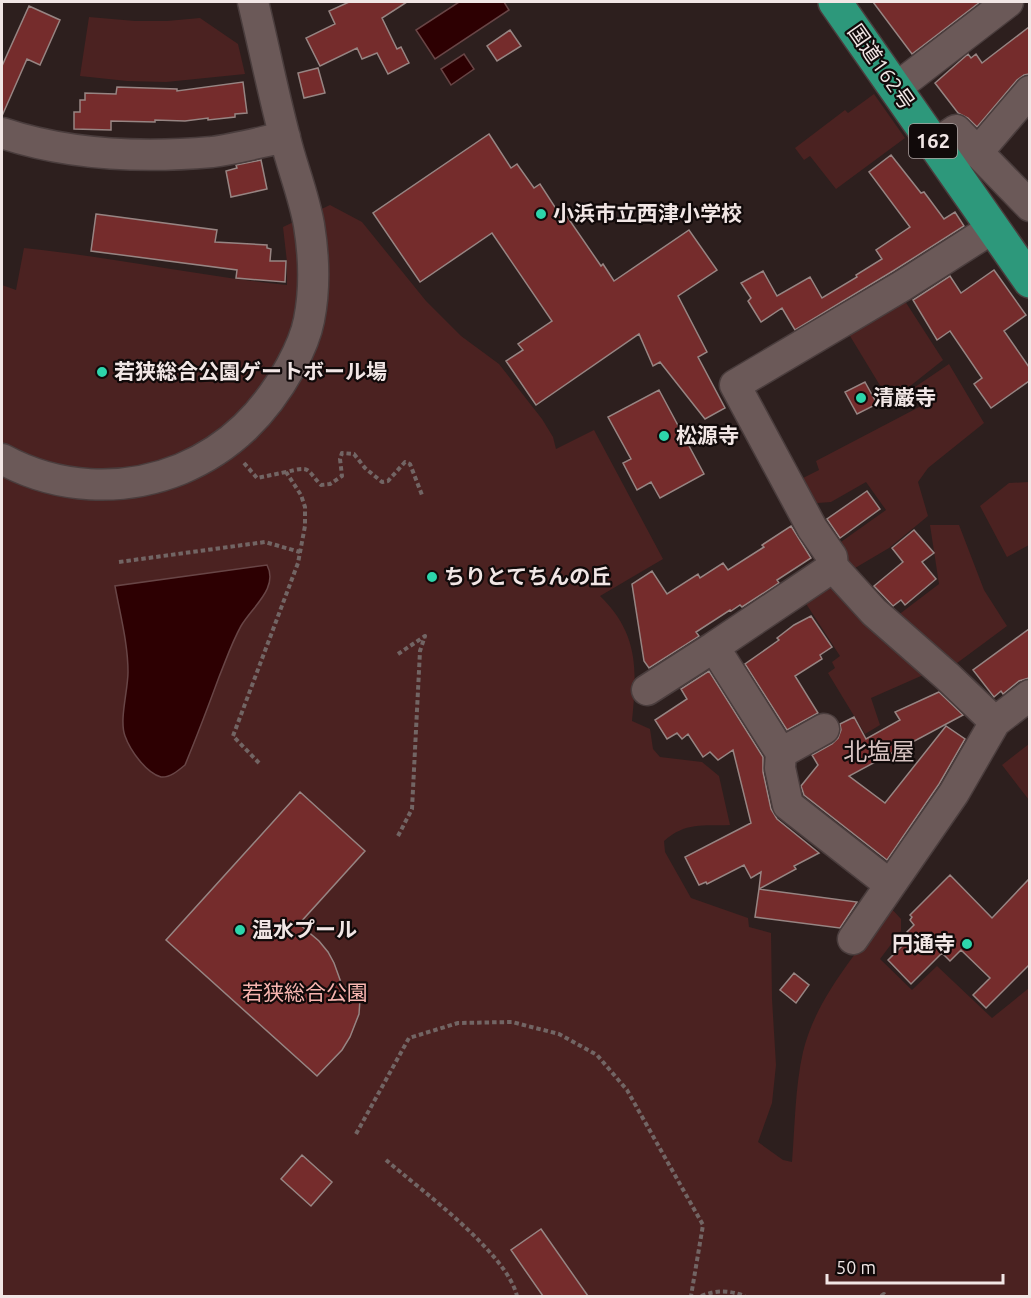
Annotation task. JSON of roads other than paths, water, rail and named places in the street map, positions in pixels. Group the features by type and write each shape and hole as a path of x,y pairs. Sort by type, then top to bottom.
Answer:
{"highway":[{"name":"国道162号","path":"835,2 1029,280"}],"street":[{"path":"2,459 33,474 62,481 107,485 144,480 172,472 199,461 227,443 254,420 277,391 297,355 309,322 314,276 309,225 285,137 253,2"},
{"path":"896,88 1008,2"},
{"path":"977,153 1029,91"},
{"path":"935,144 956,130 1029,206"},
{"path":"2,133 16,138 79,150 148,155 214,151 285,137"},
{"path":"993,228 902,286 735,385 812,528 832,557 833,567 874,612 995,722"},
{"path":"647,690 833,567"},
{"path":"714,647 781,753 780,768 788,806 889,884"},
{"path":"853,939 954,793 995,722 1029,695"},
{"path":"781,753 824,729"}],"place":[{"name":"小浜市立西津小学校","path":"541,214"},
{"name":"若狭総合公園ゲートボール場","path":"102,372"},
{"name":"清巌寺","path":"861,398"},
{"name":"松源寺","path":"664,436"},
{"name":"ちりとてちんの丘","path":"432,577"},
{"name":"温水プール","path":"240,930"},
{"name":"円通寺","path":"967,944"}],"district":[{"name":"北塩屋","path":"879,752"}],"park label":[{"name":"若狭総合公園","path":"305,993"}]}
